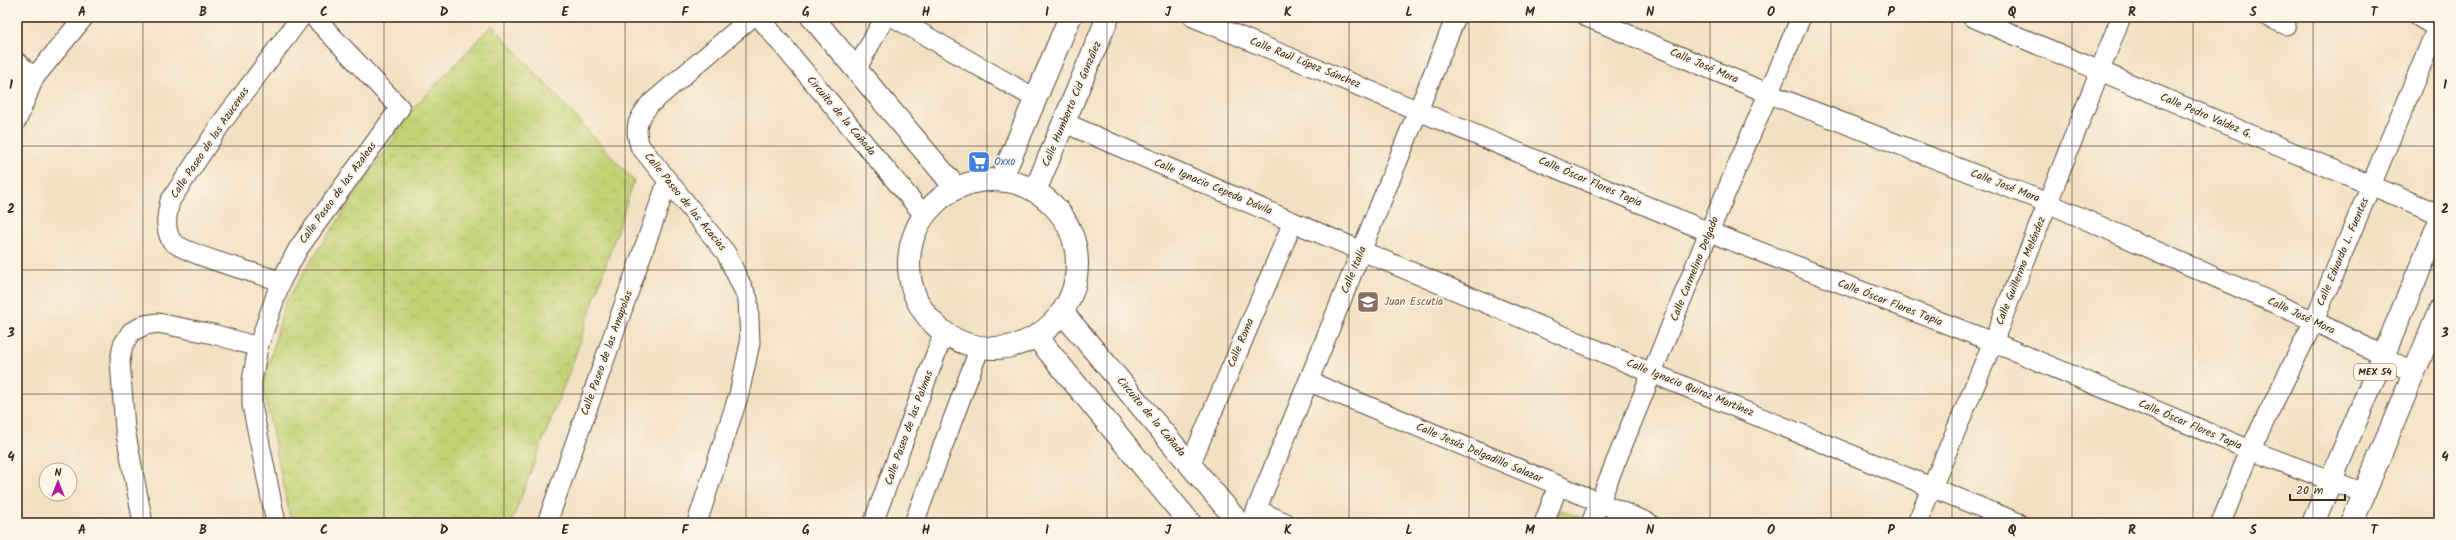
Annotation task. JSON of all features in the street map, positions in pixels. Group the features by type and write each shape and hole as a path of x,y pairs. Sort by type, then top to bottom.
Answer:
{"street":[{"path":"17,120 34,78 84,17"},
{"name":"Calle Paseo de las Azucenas","path":"281,281 189,251 172,241 167,231 166,215 170,201 223,121 301,17"},
{"name":"Calle Paseo de las Azaleas","path":"281,281 298,249 400,108 314,17"},
{"name":"Calle Paseo de las Acacias","path":"697,523 739,394 750,343 748,299 726,253 668,183 640,146 636,132 640,117 649,105 752,17"},
{"name":"Circuito de la Cañada","path":"759,17 924,215"},
{"path":"812,17 956,188"},
{"path":"856,70 885,17"},
{"path":"894,17 1036,99"},
{"path":"1001,180 1070,17"},
{"name":"Calle Humberto Cid González","path":"1035,191 1065,123 1108,17"},
{"name":"Calle Raúl López Sánchez","path":"1193,17 1418,110"},
{"name":"Calle Italia","path":"1254,516 1310,382 1456,17"},
{"name":"Calle José Mora","path":"1587,17 1767,92 2048,203 2314,321 2382,355 2414,374"},
{"name":"Calle Carmelino Delgado","path":"1591,523 1654,374 1709,232 1767,92 1801,17"},
{"name":"Calle Pedro Valdez G.","path":"1972,17 2439,214"},
{"name":"Calle Guillermo Meléndez","path":"1917,523 1993,342 2122,17"},
{"path":"2268,17 2286,25"},
{"path":"2419,17 2438,26"},
{"name":"Calle Eduardo L. Fuentes","path":"2221,523 2250,450 2314,321 2438,26"},
{"path":"17,62 34,78"},
{"name":"Calle Óscar Flores Tapia","path":"1418,110 1709,232 1993,342 2250,450 2364,493"},
{"name":"Calle Ignacio Cepeda Dávila","path":"1065,123 1362,251"},
{"path":"1001,180 1018,184 1035,191 1056,208 1071,232 1077,259 1074,286 1062,312 1051,325 1036,336 1020,343 1000,348 980,347 961,342 944,332 925,314 915,296 908,264 912,238 924,215 938,200 956,188 978,181 1001,180"},
{"name":"Calle Paseo de las Amapolas","path":"547,523 668,183"},
{"name":"Calle Roma","path":"1190,464 1293,222"},
{"name":"MEX 54","path":"2313,523 2382,355 2439,222"},
{"name":"Calle Ignacio Quiroz Martínez","path":"1362,251 1654,374 2019,523"},
{"path":"276,523 252,405 252,381 258,347 281,281"},
{"name":"Circuito de la Cañada","path":"1062,312 1240,523"},
{"name":"MEX 54","path":"2352,523 2439,312"},
{"path":"143,523 125,429 121,368 122,345 131,332 145,325 158,322 213,334 258,347"},
{"name":"Calle Paseo de las Palmas","path":"874,523 944,332"},
{"path":"1036,336 1190,523"},
{"path":"914,523 980,347"},
{"name":"Calle Jesús Delgadillo Salazar","path":"1310,382 1649,523"},
{"path":"1544,523 1558,486"},
{"path":"1254,516 1286,523"}],"green space":[{"path":"492,25 634,181 573,362 511,523 291,523 263,386 285,303 316,253 415,107"},
{"path":"1561,510 1580,517 1577,523 1555,523"}],"place":[{"name":"Oxxo","path":"979,162"},
{"name":"Juan Escutia","path":"1368,302"}]}
